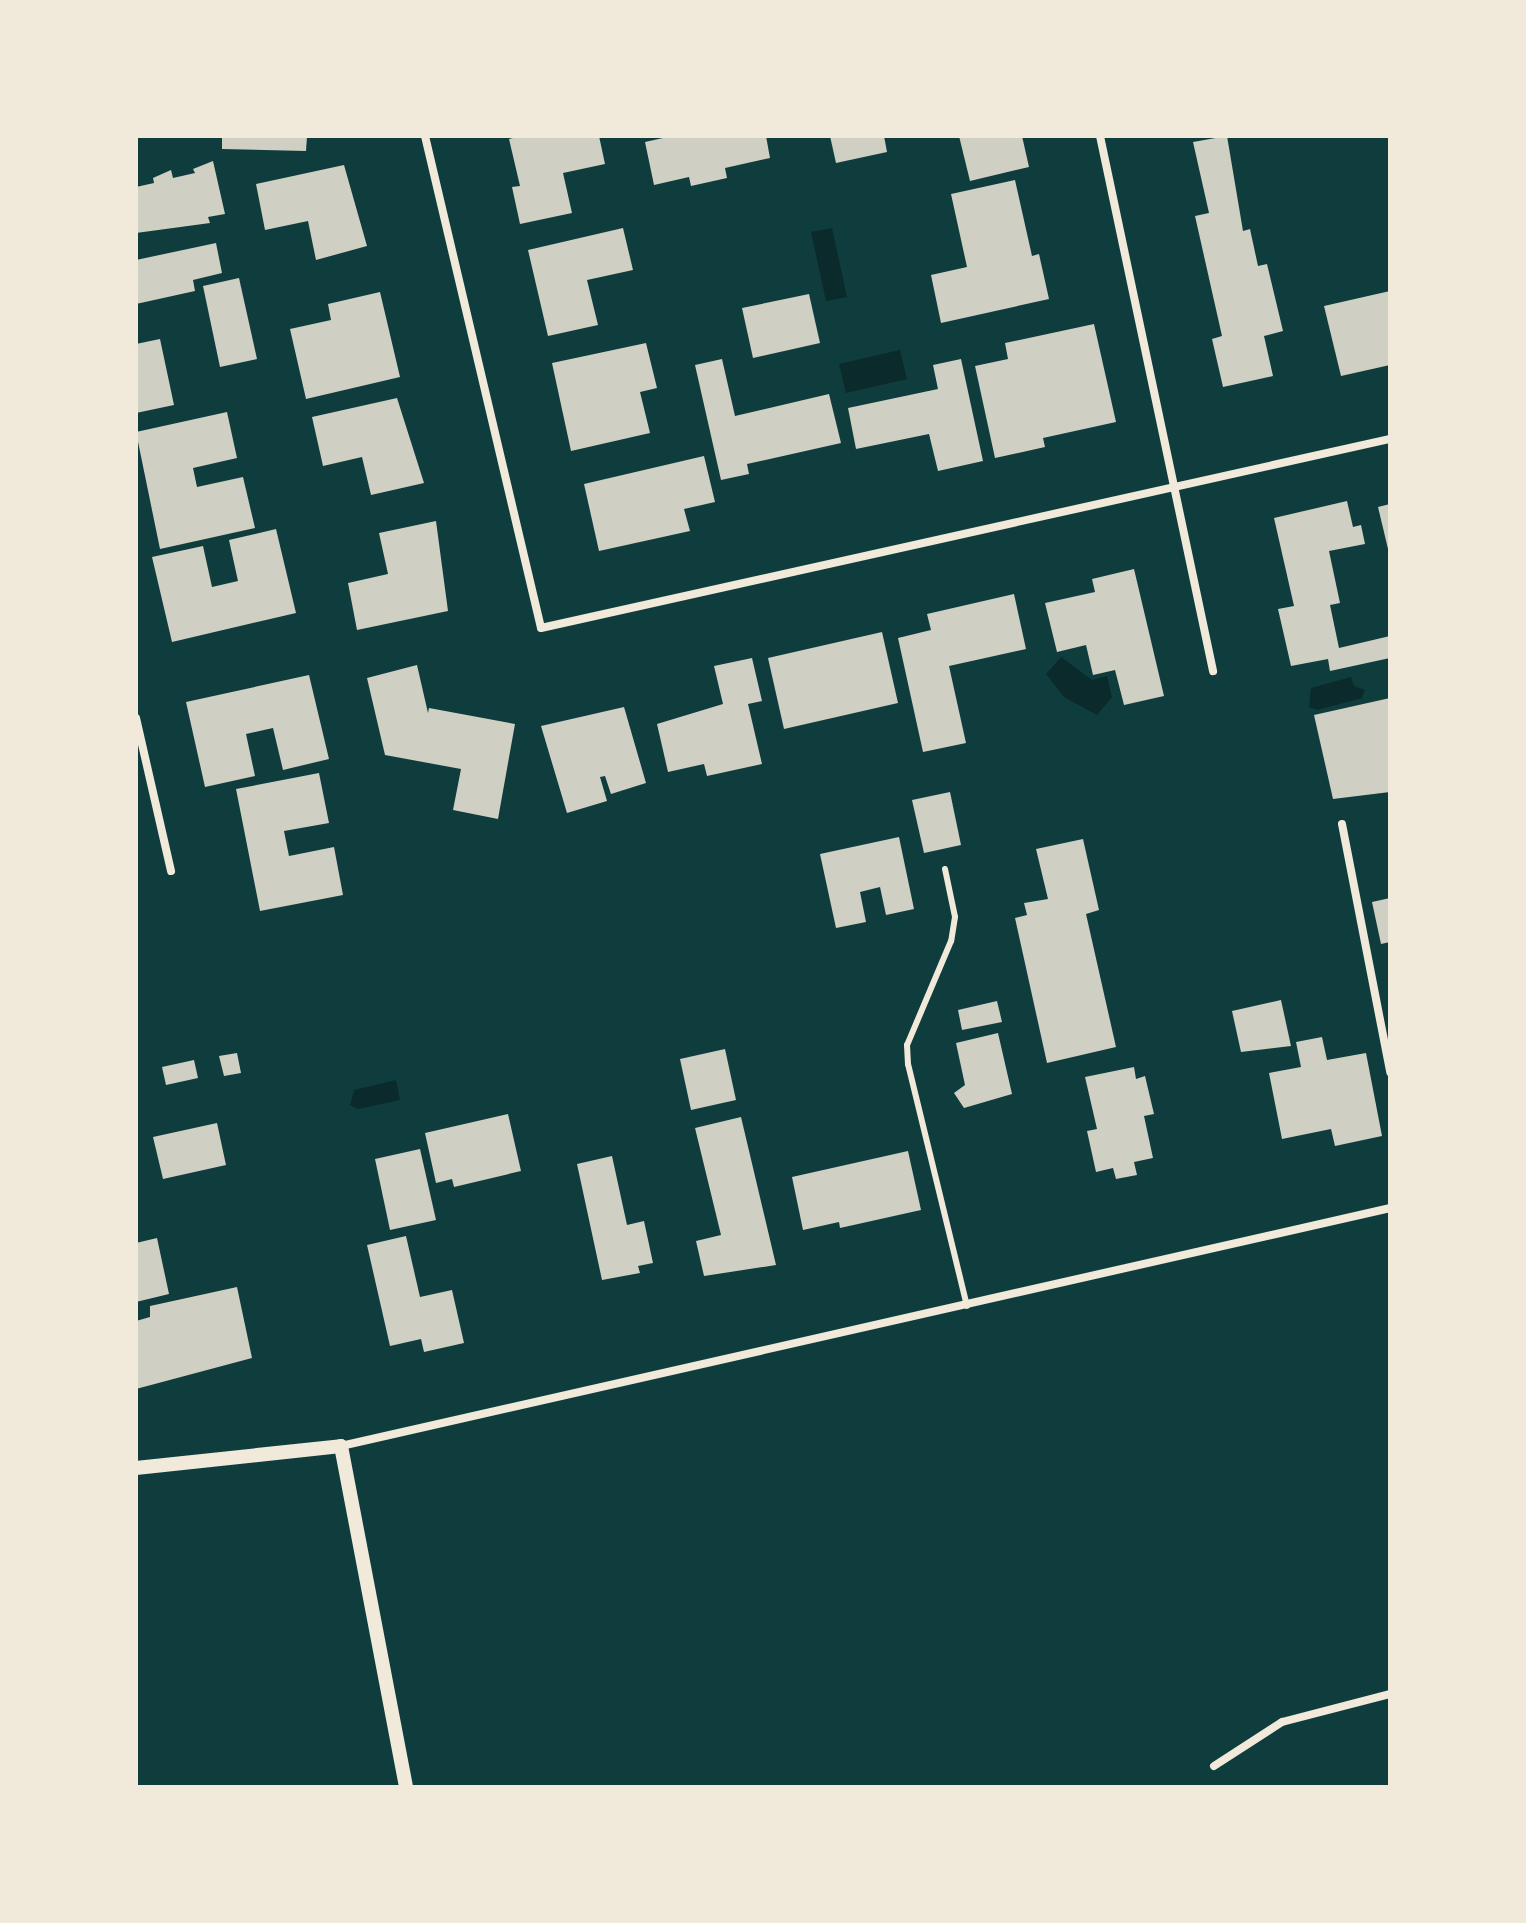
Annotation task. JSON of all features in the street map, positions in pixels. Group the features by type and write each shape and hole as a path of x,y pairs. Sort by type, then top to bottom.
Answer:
{"street":[{"path":"425,136 541,628 1178,489 1390,439"},
{"path":"1100,136 1178,489 1213,671"},
{"path":"136,718 171,871"},
{"path":"1342,824 1390,1072"},
{"path":"136,1468 341,1446 1390,1208"},
{"path":"341,1446 406,1787"},
{"path":"1214,1766 1282,1722 1390,1694"}],"lane":[{"path":"945,869 955,917 951,941 907,1045 908,1064 967,1306"}],"water":[{"path":"832,228 847,297 826,301 811,232"},
{"path":"900,350 907,379 846,393 839,364"},
{"path":"1061,657 1092,680 1107,676 1112,697 1097,715 1064,697 1046,674"},
{"path":"1351,677 1354,686 1365,690 1362,698 1317,710 1309,707 1311,688"},
{"path":"396,1080 400,1100 358,1109 350,1105 354,1090"}],"building":[{"path":"222,136 307,136 306,151 222,149"},
{"path":"521,136 599,136 605,164 563,173 572,213 520,224 512,187 520,186 509,139"},
{"path":"672,136 766,136 770,158 725,168 727,178 691,186 689,177 654,185 645,142"},
{"path":"830,136 884,136 887,152 836,163"},
{"path":"959,136 1022,136 1029,167 970,181"},
{"path":"1227,136 1243,231 1250,229 1258,266 1267,264 1283,331 1264,336 1273,376 1223,387 1212,339 1222,336 1195,216 1209,213 1193,142"},
{"path":"213,161 225,214 208,217 210,223 136,233 136,187 154,183 153,178 171,170 173,178 195,173 193,169"},
{"path":"344,165 367,246 316,260 308,221 265,230 256,184"},
{"path":"1015,180 1032,256 1039,254 1049,299 941,323 931,275 967,267 951,194"},
{"path":"623,228 633,270 587,280 598,325 548,336 528,250"},
{"path":"216,243 222,273 193,280 195,291 136,304 136,260"},
{"path":"239,278 257,359 220,367 203,286"},
{"path":"1390,291 1390,365 1341,376 1324,306"},
{"path":"380,292 400,377 306,399 290,329 331,320 328,304"},
{"path":"809,294 820,343 753,358 742,308"},
{"path":"1094,324 1116,422 1043,438 1045,447 995,458 975,366 1008,359 1005,343"},
{"path":"160,339 174,405 136,413 136,344"},
{"path":"646,343 657,388 640,392 650,433 571,451 552,363"},
{"path":"722,359 735,416 829,394 841,443 747,464 749,474 721,480 695,365"},
{"path":"961,359 983,461 938,471 929,434 856,449 848,408 938,389 933,365"},
{"path":"397,398 424,483 371,495 362,457 323,466 312,417"},
{"path":"227,412 237,458 193,468 197,487 243,477 255,528 160,549 136,432"},
{"path":"704,456 715,502 684,509 690,531 599,551 584,484"},
{"path":"1347,501 1353,527 1361,525 1365,544 1329,551 1340,603 1330,605 1339,648 1390,636 1390,658 1330,671 1328,659 1291,666 1278,609 1294,606 1274,518"},
{"path":"1390,504 1390,552 1389,553 1378,507"},
{"path":"436,521 448,611 357,630 348,583 388,574 379,533"},
{"path":"276,529 296,613 172,642 152,557 203,546 212,587 238,581 229,540"},
{"path":"1134,569 1164,696 1124,705 1115,670 1093,675 1086,645 1057,652 1045,603 1095,592 1092,579"},
{"path":"1014,594 1026,649 949,666 966,743 923,752 898,638 931,630 927,614"},
{"path":"882,632 898,703 784,729 768,658"},
{"path":"752,658 762,701 748,704 762,764 707,776 704,764 668,772 657,724 723,704 714,666"},
{"path":"417,665 428,713 429,708 515,724 498,819 453,810 461,769 385,755 367,678"},
{"path":"309,675 329,759 283,770 273,728 246,734 255,776 205,787 186,702"},
{"path":"1390,698 1390,792 1333,799 1314,715"},
{"path":"624,707 646,783 611,794 605,776 600,777 607,801 567,813 541,726"},
{"path":"319,773 329,823 284,831 289,856 334,847 343,895 260,911 236,789"},
{"path":"950,792 961,845 924,853 912,800"},
{"path":"899,837 914,909 886,915 880,887 860,892 866,922 836,928 820,854"},
{"path":"1083,839 1099,910 1086,914 1116,1047 1047,1063 1015,918 1027,915 1024,903 1048,899 1036,849"},
{"path":"1390,898 1390,942 1381,944 1372,902"},
{"path":"1281,1000 1291,1046 1241,1052 1232,1011"},
{"path":"997,1001 1002,1022 962,1030 958,1010"},
{"path":"998,1033 1012,1094 964,1108 954,1093 965,1085 956,1043"},
{"path":"1322,1037 1327,1060 1366,1053 1382,1136 1335,1146 1331,1129 1282,1139 1269,1073 1301,1067 1296,1042"},
{"path":"725,1049 736,1100 691,1110 680,1059"},
{"path":"237,1053 241,1073 224,1076 219,1056"},
{"path":"194,1060 198,1078 166,1085 162,1067"},
{"path":"1134,1067 1136,1079 1145,1076 1154,1114 1144,1116 1153,1158 1134,1162 1137,1175 1116,1179 1113,1168 1096,1172 1087,1131 1097,1129 1085,1077"},
{"path":"508,1114 521,1171 454,1187 452,1179 436,1183 425,1133"},
{"path":"741,1117 776,1265 704,1276 696,1241 721,1235 695,1128"},
{"path":"217,1123 226,1165 163,1179 153,1137"},
{"path":"420,1149 436,1220 390,1230 375,1159"},
{"path":"908,1151 921,1210 840,1228 839,1222 803,1230 792,1177"},
{"path":"612,1156 627,1225 644,1221 653,1263 638,1266 640,1273 602,1280 577,1164"},
{"path":"406,1236 420,1297 452,1290 464,1343 424,1352 421,1339 390,1346 367,1245"},
{"path":"157,1238 169,1294 136,1302 136,1243"},
{"path":"237,1287 252,1358 136,1389 136,1321 150,1317 150,1306"}]}
